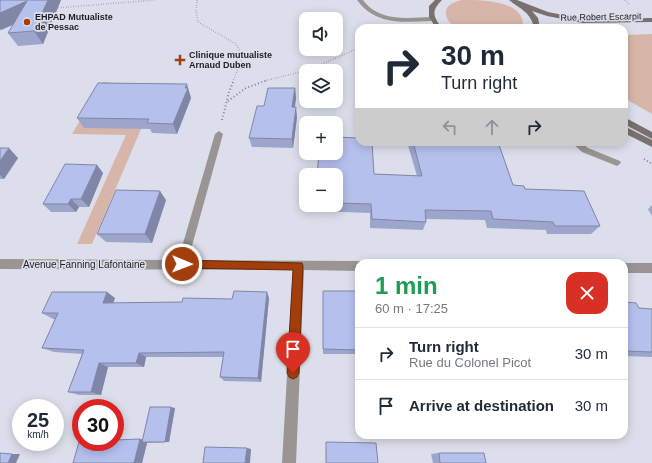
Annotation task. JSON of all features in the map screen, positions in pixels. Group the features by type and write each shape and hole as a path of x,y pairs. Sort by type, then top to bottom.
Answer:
{"street":[{"path":"360,0 368,10 378,16 393,19 432,18"},
{"path":"436,24 432,18 431,10 439,0"},
{"path":"512,0 531,12 537,20 537,24"},
{"name":"Rue Robert Escarpit","path":"522,5 547,14 583,21 652,20"},
{"name":"Rue Robert Escarpit","path":"628,26 652,26"},
{"path":"628,122 652,136"},
{"path":"628,131 652,144"},
{"path":"182,264 219,134"},
{"path":"580,146 585,150 617,163"},
{"name":"Avenue Fanning Lafontaine","path":"0,264 355,266"},
{"path":"289,463 298,266"},
{"path":"628,268 652,268"}],"path":[{"path":"56,8 155,0"},
{"path":"197,0 196,12 198,22 236,44 243,57 227,102 219,134"},
{"path":"227,102 240,90 264,80 300,72 331,61 355,50"}],"shaded area":[{"path":"462,0 480,0 500,3 517,11 521,17 523,24 451,24 446,15 446,11 447,8 455,2"},
{"path":"652,34 652,114 628,100 628,35"},
{"path":"103,82 159,87 92,244 77,244 126,135 72,134"}],"building":[{"path":"0,0 48,0 34,31 8,33 27,1 0,13"},
{"path":"98,83 187,84 185,88 188,88 173,124 147,123 149,119 77,118"},
{"path":"268,88 295,88 292,107 296,107 292,139 249,138 257,106 264,106"},
{"path":"343,137 355,138 355,146 372,146 374,174 422,176 414,146 499,146 513,185 524,186 525,189 584,191 600,226 555,226 553,222 493,219 491,211 425,210 426,222 372,219 371,204 343,203 343,168 318,168 318,160 343,160"},
{"path":"0,148 9,148 0,161"},
{"path":"65,164 97,165 81,199 71,199 68,204 43,204"},
{"path":"116,190 160,191 145,234 97,234"},
{"path":"234,291 267,292 258,378 220,377 224,352 139,353 136,363 99,363 91,392 68,392 84,350 42,348 58,313 42,313 52,292 107,292 103,303 182,302 183,298 232,299"},
{"path":"323,291 355,291 355,350 323,349"},
{"path":"628,302 636,303 639,308 652,309 652,352 628,351"},
{"path":"150,407 171,407 165,442 142,442"},
{"path":"140,439 134,463 73,463 76,451 124,451 124,440"},
{"path":"326,442 376,443 378,463 326,463"},
{"path":"205,447 247,448 245,463 203,463"},
{"path":"0,453 12,454 8,463 0,463"},
{"path":"439,453 484,453 486,463 440,463"}],"place":[{"name":"EHPAD Mutualiste de Pessac","path":"27,22"},
{"name":"Clinique mutualiste Arnaud Duben","path":"180,60"}],"route":[{"path":"182,264 298,266 293,373"}]}
